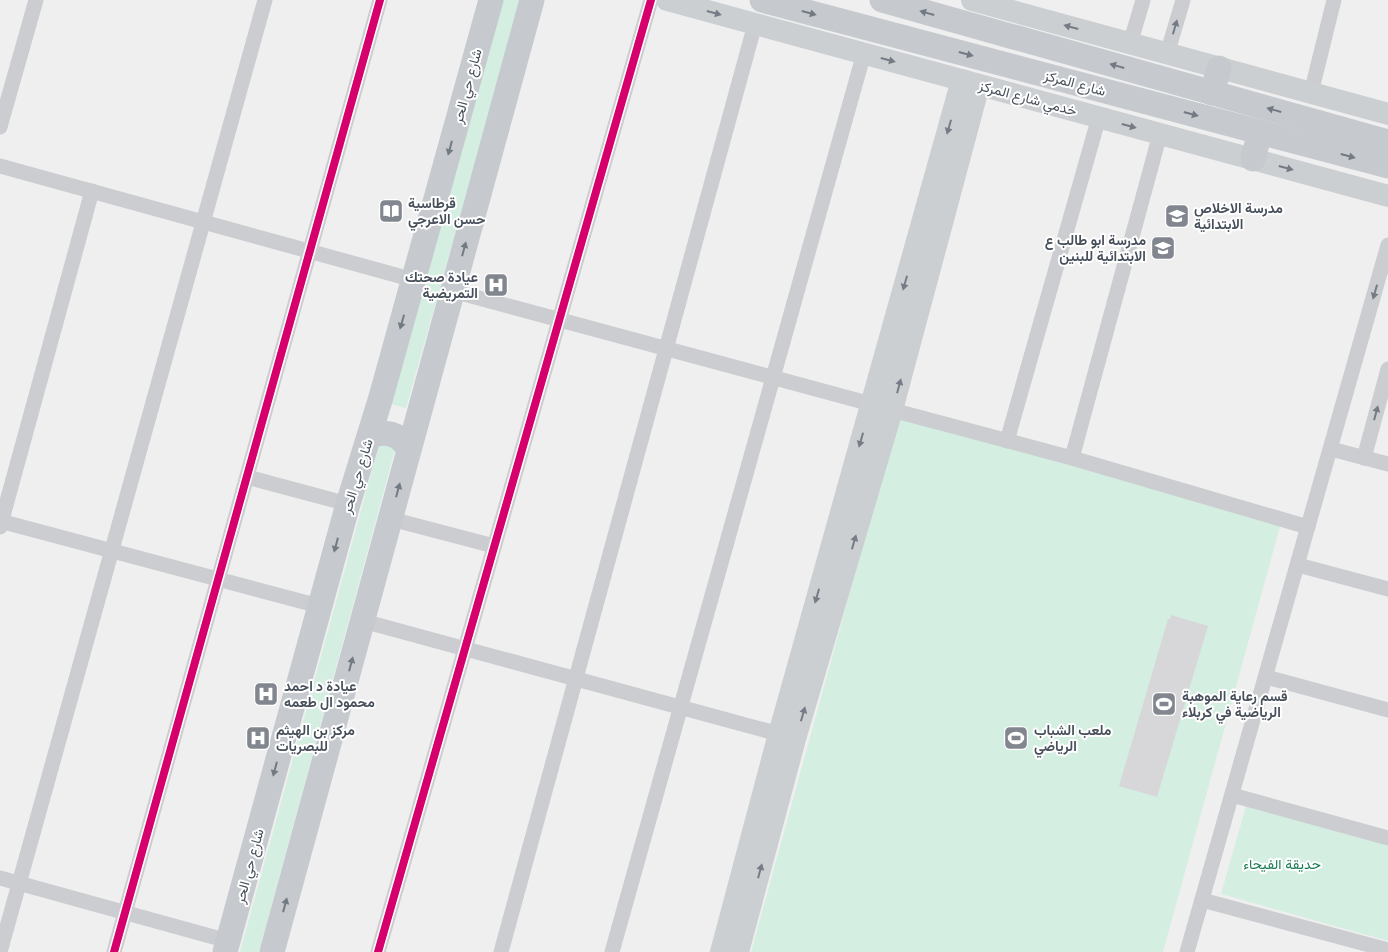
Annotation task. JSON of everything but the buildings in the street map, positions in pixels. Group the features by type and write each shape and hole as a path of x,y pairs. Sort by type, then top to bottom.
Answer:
{"main road":[{"name":"شارع حي الحر","path":"227,947 319,606 381,397 491,0"},
{"path":"272,952 532,0"},
{"name":"شارع المركز","path":"762,0 1388,166"},
{"name":"شارع المركز","path":"882,0 1388,142"},
{"path":"1212,92 1219,68"},
{"path":"1252,159 1260,132"},
{"path":"381,397 388,406 398,412 410,413 421,409"},
{"path":"369,437 379,433 390,433 400,438 409,450"}],"street":[{"path":"0,127 36,0"},
{"path":"0,952 265,0"},
{"path":"114,952 380,0"},
{"path":"378,952 651,0"},
{"name":"خدمي شارع المركز","path":"667,0 1388,196"},
{"path":"972,0 1388,114"},
{"path":"1130,44 1142,0"},
{"path":"1168,54 1183,0"},
{"path":"1311,93 1334,0"},
{"path":"501,952 755,24"},
{"path":"612,952 864,53"},
{"path":"721,952 744,898 795,739 882,407 971,82"},
{"path":"1007,441 1099,118"},
{"path":"1072,458 1160,134"},
{"path":"0,166 414,280"},
{"path":"92,191 0,523 319,606"},
{"path":"1187,952 1388,245"},
{"path":"453,291 1072,458 1308,527"},
{"path":"1364,458 1388,368"},
{"path":"738,952 744,898 779,734 882,407"},
{"path":"1330,449 1388,464"},
{"path":"246,477 348,504"},
{"path":"390,519 494,546"},
{"path":"1298,564 1388,589"},
{"path":"363,621 779,734"},
{"path":"1266,677 1388,710"},
{"path":"1232,795 1388,838"},
{"path":"0,878 125,912 227,947"},
{"path":"1202,900 1388,950"}],"green space":[{"path":"501,0 521,0 406,408 391,404"},
{"name":"ملعب الشباب الرياضي","path":"898,417 1281,523 1163,952 751,952"},
{"path":"380,441 396,446 259,952 240,952"},
{"name":"حديقة الفيحاء","path":"1246,806 1388,846 1388,941 1221,894"}],"cycle path":[{"path":"114,952 380,0"},
{"path":"378,952 651,0"}],"place":[{"name":"قرطاسية حسن الاعرجي","path":"391,211"},
{"name":"مدرسة الاخلاص الابتدائية","path":"1177,216"},
{"name":"مدرسة ابو طالب ع الابتدائية للبنين","path":"1163,248"},
{"name":"عيادة صحتك التمريضية","path":"496,285"},
{"name":"عيادة د احمد محمود ال طعمه","path":"266,694"},
{"name":"قسم رعاية الموهبة الرياضية في كربلاء","path":"1164,704"},
{"name":"مركز بن الهيثم للبصريات","path":"258,738"},
{"name":"ملعب الشباب الرياضي","path":"1016,738"}]}
